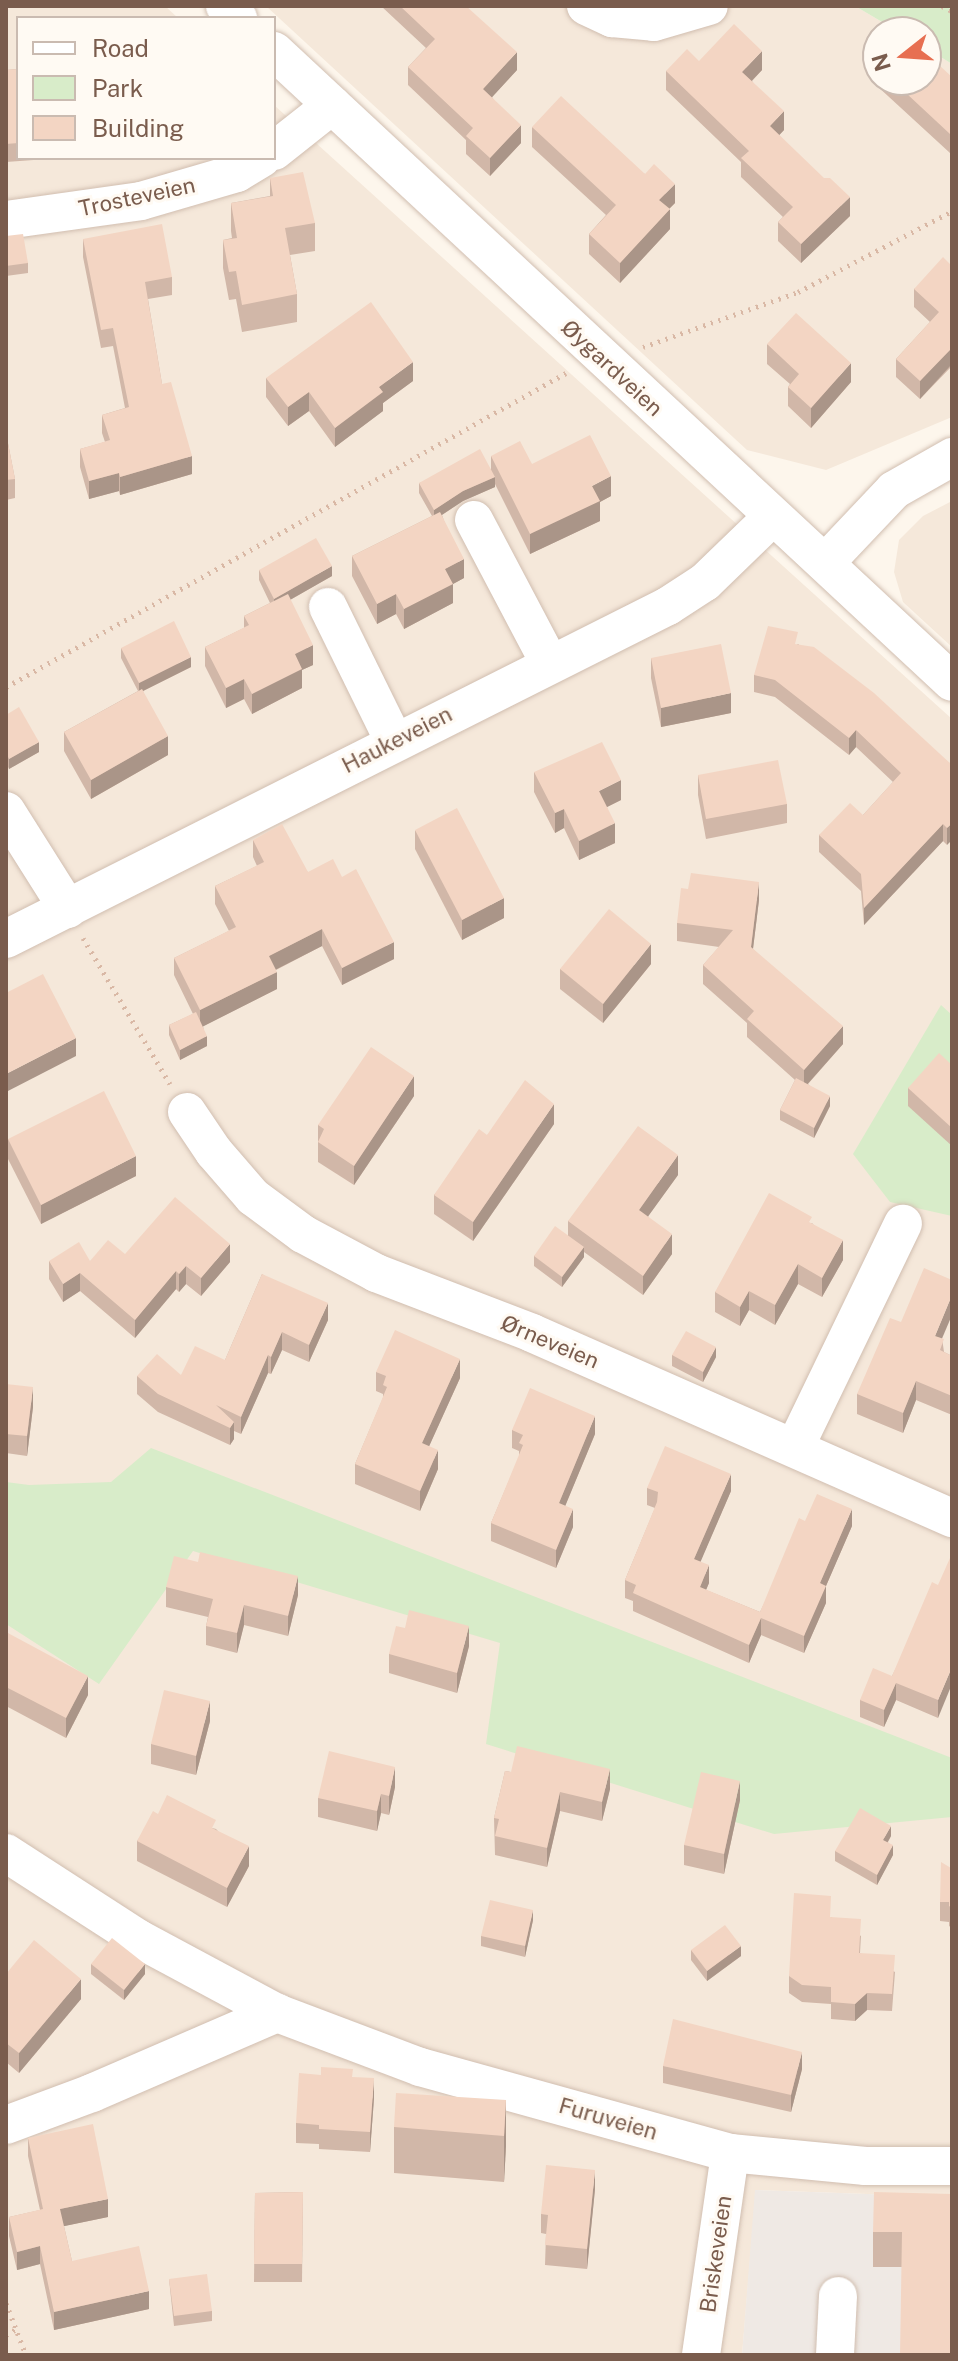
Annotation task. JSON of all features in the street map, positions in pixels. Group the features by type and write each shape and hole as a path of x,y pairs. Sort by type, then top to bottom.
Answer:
{"street":[{"path":"586,6 612,18 654,22 709,6"},
{"name":"Øygardveien","path":"276,53 597,355 952,682"},
{"path":"276,149 332,105"},
{"name":"Trosteveien","path":"6,220 141,201 237,173 259,160"},
{"path":"825,563 894,490 952,457"},
{"name":"Haukeveien","path":"6,939 394,741 668,606 705,582 772,517"},
{"path":"474,520 550,664"},
{"path":"328,607 394,741"},
{"path":"6,811 68,909"},
{"name":"Ørneveien","path":"187,1112 214,1152 253,1197 303,1234 376,1273 532,1333 952,1518"},
{"path":"795,1447 903,1224"},
{"name":"Furuveien","path":"6,1853 139,1939 277,2013 420,2067 730,2153 865,2166 952,2166"},
{"path":"6,2125 92,2093 277,2013"},
{"name":"Briskeveien","path":"701,2355 730,2153"},
{"path":"835,2355 838,2296"}],"path":[{"path":"942,6 952,11"},
{"path":"6,687 597,355 642,348 798,292 952,211"},
{"path":"68,909 99,969 187,1112"},
{"path":"6,2303 26,2355"},
{"path":"6,2335 16,2329"}],"shaded area":[{"path":"6,6 165,6 176,16 16,16 16,160 276,160 276,107 952,719 952,2197 756,2190 742,2355 6,2355"},
{"path":"266,6 855,6 872,16 862,16 862,96 942,96 942,58 952,64 952,417 826,470 747,450"},
{"path":"952,501 952,647 903,602 894,572 899,540 923,516"},
{"path":"755,2190 952,2197 952,2355 742,2355"}],"green space":[{"path":"855,6 952,6 952,64 942,58 942,16 872,16"},
{"path":"941,1005 952,1015 952,1216 890,1202 853,1154"},
{"path":"151,1448 952,1758 952,1817 774,1834 486,1744 500,1643 193,1551 99,1684 6,1624 6,1482 29,1485 111,1482"}],"building":[{"path":"400,6 466,6 517,52 483,89 521,125 490,158 466,136 473,128 408,67 435,39"},
{"path":"734,24 762,51 742,72 784,111 770,126 824,178 830,178 850,197 801,244 778,222 793,207 741,158 749,151 666,71 687,49 699,61"},
{"path":"942,68 952,77 950,134 909,96 942,96"},
{"path":"16,69 16,143 6,144 6,70"},
{"path":"561,96 645,174 654,164 675,184 659,200 670,209 620,263 589,234 616,205 532,127"},
{"path":"303,172 315,223 285,228 297,294 242,305 236,271 229,272 223,240 237,238 231,203 273,196 270,178"},
{"path":"162,224 172,277 145,282 162,384 171,382 192,456 120,477 119,473 89,481 80,449 110,440 102,415 129,407 113,328 101,330 83,239"},
{"path":"23,234 28,263 6,266 6,236"},
{"path":"943,257 952,266 952,348 920,381 896,359 939,312 914,289"},
{"path":"371,302 413,362 379,387 383,392 335,428 309,392 288,407 266,378"},
{"path":"796,313 851,363 811,408 788,387 799,374 767,344"},
{"path":"6,433 15,479 6,480"},
{"path":"590,435 611,476 592,486 600,501 530,534 491,456 520,441 532,464"},
{"path":"480,449 495,477 463,491 434,510 419,483"},
{"path":"440,512 464,559 445,569 453,584 404,609 396,594 377,604 352,556"},
{"path":"316,538 332,566 274,599 259,570"},
{"path":"288,594 313,645 295,654 302,669 252,694 244,679 226,688 205,647 249,625 244,616"},
{"path":"174,621 191,657 139,683 121,648"},
{"path":"768,626 798,632 795,644 814,647 874,693 952,765 952,823 947,828 943,824 864,908 861,874 819,835 850,803 863,815 901,773 856,730 849,738 775,680 754,675"},
{"path":"721,644 731,693 661,708 651,658"},
{"path":"142,689 168,736 91,780 64,732"},
{"path":"19,707 39,742 9,759 6,753 6,715"},
{"path":"602,742 621,780 599,791 615,823 579,841 564,809 555,813 534,772"},
{"path":"778,760 787,804 706,819 698,775"},
{"path":"457,808 504,898 462,920 415,830"},
{"path":"282,824 308,872 333,859 342,877 356,869 394,942 342,968 322,929 269,956 277,972 200,1010 174,958 236,927 215,886 264,862 253,840"},
{"path":"691,873 759,882 751,947 843,1026 804,1070 747,1019 754,1011 703,965 733,930 677,923 681,888 688,889"},
{"path":"609,909 651,944 603,1004 560,969"},
{"path":"43,974 76,1038 6,1074 6,993"},
{"path":"196,1012 207,1036 180,1050 169,1025"},
{"path":"371,1047 414,1076 354,1166 318,1142 324,1129 318,1125"},
{"path":"939,1053 952,1065 952,1128 908,1088"},
{"path":"796,1078 830,1096 814,1128 780,1110"},
{"path":"525,1080 554,1104 473,1222 434,1195 479,1129 487,1135"},
{"path":"104,1091 136,1156 41,1205 8,1139"},
{"path":"638,1126 678,1155 639,1210 672,1234 643,1276 568,1221"},
{"path":"769,1193 812,1217 809,1222 843,1240 822,1278 798,1264 775,1305 749,1291 740,1307 715,1292"},
{"path":"175,1197 230,1244 201,1278 186,1266 179,1274 176,1271 135,1320 80,1273 63,1284 49,1261 79,1242 90,1261 108,1240 125,1254"},
{"path":"555,1226 584,1247 562,1277 534,1256"},
{"path":"924,1268 952,1280 952,1295 935,1336 944,1339 940,1350 952,1356 952,1396 916,1381 903,1413 857,1394 890,1318 901,1322"},
{"path":"262,1274 328,1303 309,1345 282,1332 271,1357 268,1355 241,1417 216,1405 234,1422 230,1428 158,1394 137,1376 157,1354 181,1375 195,1346 225,1360"},
{"path":"395,1330 460,1359 422,1443 438,1450 420,1491 355,1464 387,1387 383,1385 386,1376 376,1372"},
{"path":"686,1331 716,1347 703,1372 672,1355"},
{"path":"6,1384 33,1387 27,1436 6,1434"},
{"path":"530,1388 595,1416 559,1503 573,1509 556,1550 491,1523 523,1445 519,1443 523,1435 512,1430"},
{"path":"665,1446 731,1474 694,1559 709,1565 700,1587 760,1612 799,1518 805,1521 817,1494 852,1509 820,1583 826,1586 804,1636 761,1618 749,1645 633,1593 636,1585 625,1580 657,1502 658,1492 647,1488"},
{"path":"200,1552 298,1576 288,1616 244,1605 237,1633 206,1626 213,1599 166,1587 174,1556 198,1562"},
{"path":"950,1558 952,1667 938,1700 896,1683 884,1710 860,1700 873,1668 892,1676 932,1582 938,1585"},
{"path":"409,1610 469,1626 457,1673 389,1654 396,1626 405,1628"},
{"path":"6,1632 88,1676 66,1718 6,1687"},
{"path":"164,1690 210,1701 196,1756 151,1744"},
{"path":"517,1746 610,1769 602,1802 560,1792 547,1848 495,1836 499,1819 494,1818 505,1771 511,1772"},
{"path":"329,1751 395,1767 389,1796 381,1794 377,1811 318,1798"},
{"path":"701,1772 740,1781 724,1854 684,1845"},
{"path":"167,1795 216,1820 212,1828 249,1846 227,1888 137,1841 153,1811 158,1814"},
{"path":"860,1808 891,1826 883,1840 893,1845 877,1875 835,1851"},
{"path":"952,1832 952,1908 949,1902 940,1902 941,1862 951,1868"},
{"path":"794,1893 831,1896 830,1917 861,1919 859,1953 895,1955 892,1994 867,1993 855,2004 831,2002 831,1987 802,1985 789,1976"},
{"path":"490,1900 533,1910 525,1946 481,1936"},
{"path":"725,1925 741,1946 707,1971 691,1950"},
{"path":"112,1938 145,1964 124,1990 91,1964"},
{"path":"34,1940 81,1979 19,2053 6,2043 6,1974"},
{"path":"673,2019 802,2052 791,2095 663,2066"},
{"path":"321,2067 353,2069 352,2077 374,2078 370,2132 319,2129 319,2125 296,2123 299,2073 321,2075"},
{"path":"396,2093 506,2100 504,2136 394,2127"},
{"path":"93,2124 108,2199 60,2209 72,2261 139,2246 149,2291 54,2312 40,2246 17,2252 9,2217 43,2209 28,2138"},
{"path":"546,2165 595,2170 587,2249 545,2245 548,2215 541,2214"},
{"path":"303,2192 302,2264 254,2264 255,2193"},
{"path":"874,2192 952,2194 952,2355 900,2355 902,2232 873,2232"},
{"path":"207,2274 212,2311 174,2316 169,2279"}]}
